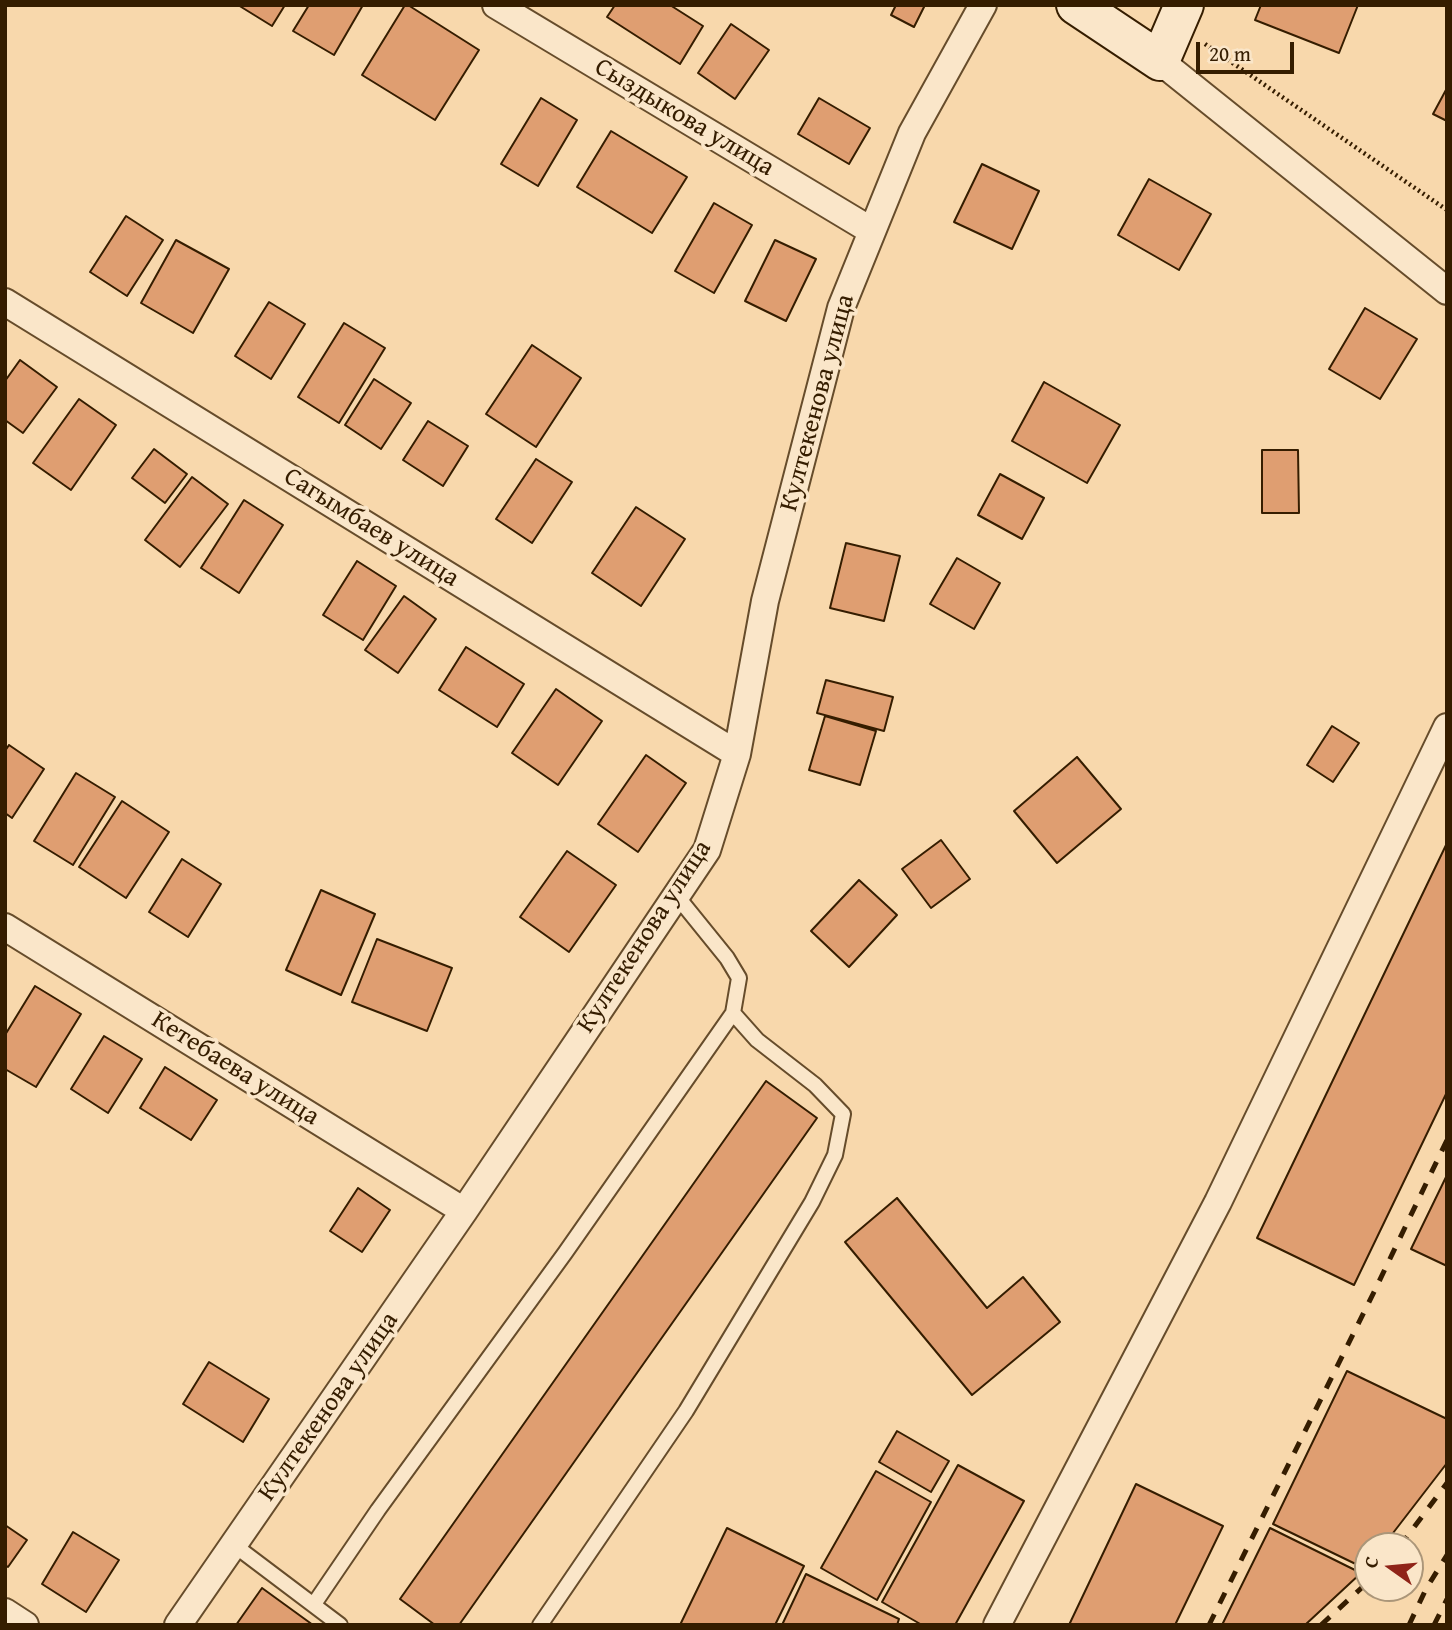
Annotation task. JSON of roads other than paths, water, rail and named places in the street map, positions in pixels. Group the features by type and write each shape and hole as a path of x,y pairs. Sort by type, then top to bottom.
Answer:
{"street":[{"name":"Сыздыкова улица","path":"496,5 872,231"},
{"name":"Култекенова улица","path":"178,1625 464,1211 707,850 737,754 768,588 841,307 912,133 983,5"},
{"path":"1076,5 1160,61 1447,291"},
{"path":"1160,61 1180,14"},
{"name":"Сагымбаев улица","path":"5,302 737,754"},
{"path":"997,1625 1217,1202 1447,727"},
{"name":"Кетебаева улица","path":"5,927 464,1211"},
{"path":"5,1612 25,1625"}],"lane":[{"path":"314,1604 377,1510 565,1253 733,1013 739,978 727,958 676,895"},
{"path":"540,1625 686,1411 812,1202 835,1155 843,1114 815,1085 757,1040 733,1013"},
{"path":"234,1545 340,1625"}],"railway":[{"path":"1209,1625 1447,1140"},
{"path":"1410,1532 1447,1483"},
{"path":"1409,1625 1426,1589 1447,1555"},
{"path":"1321,1625 1354,1595"},
{"path":"1434,1625 1447,1599"}]}
